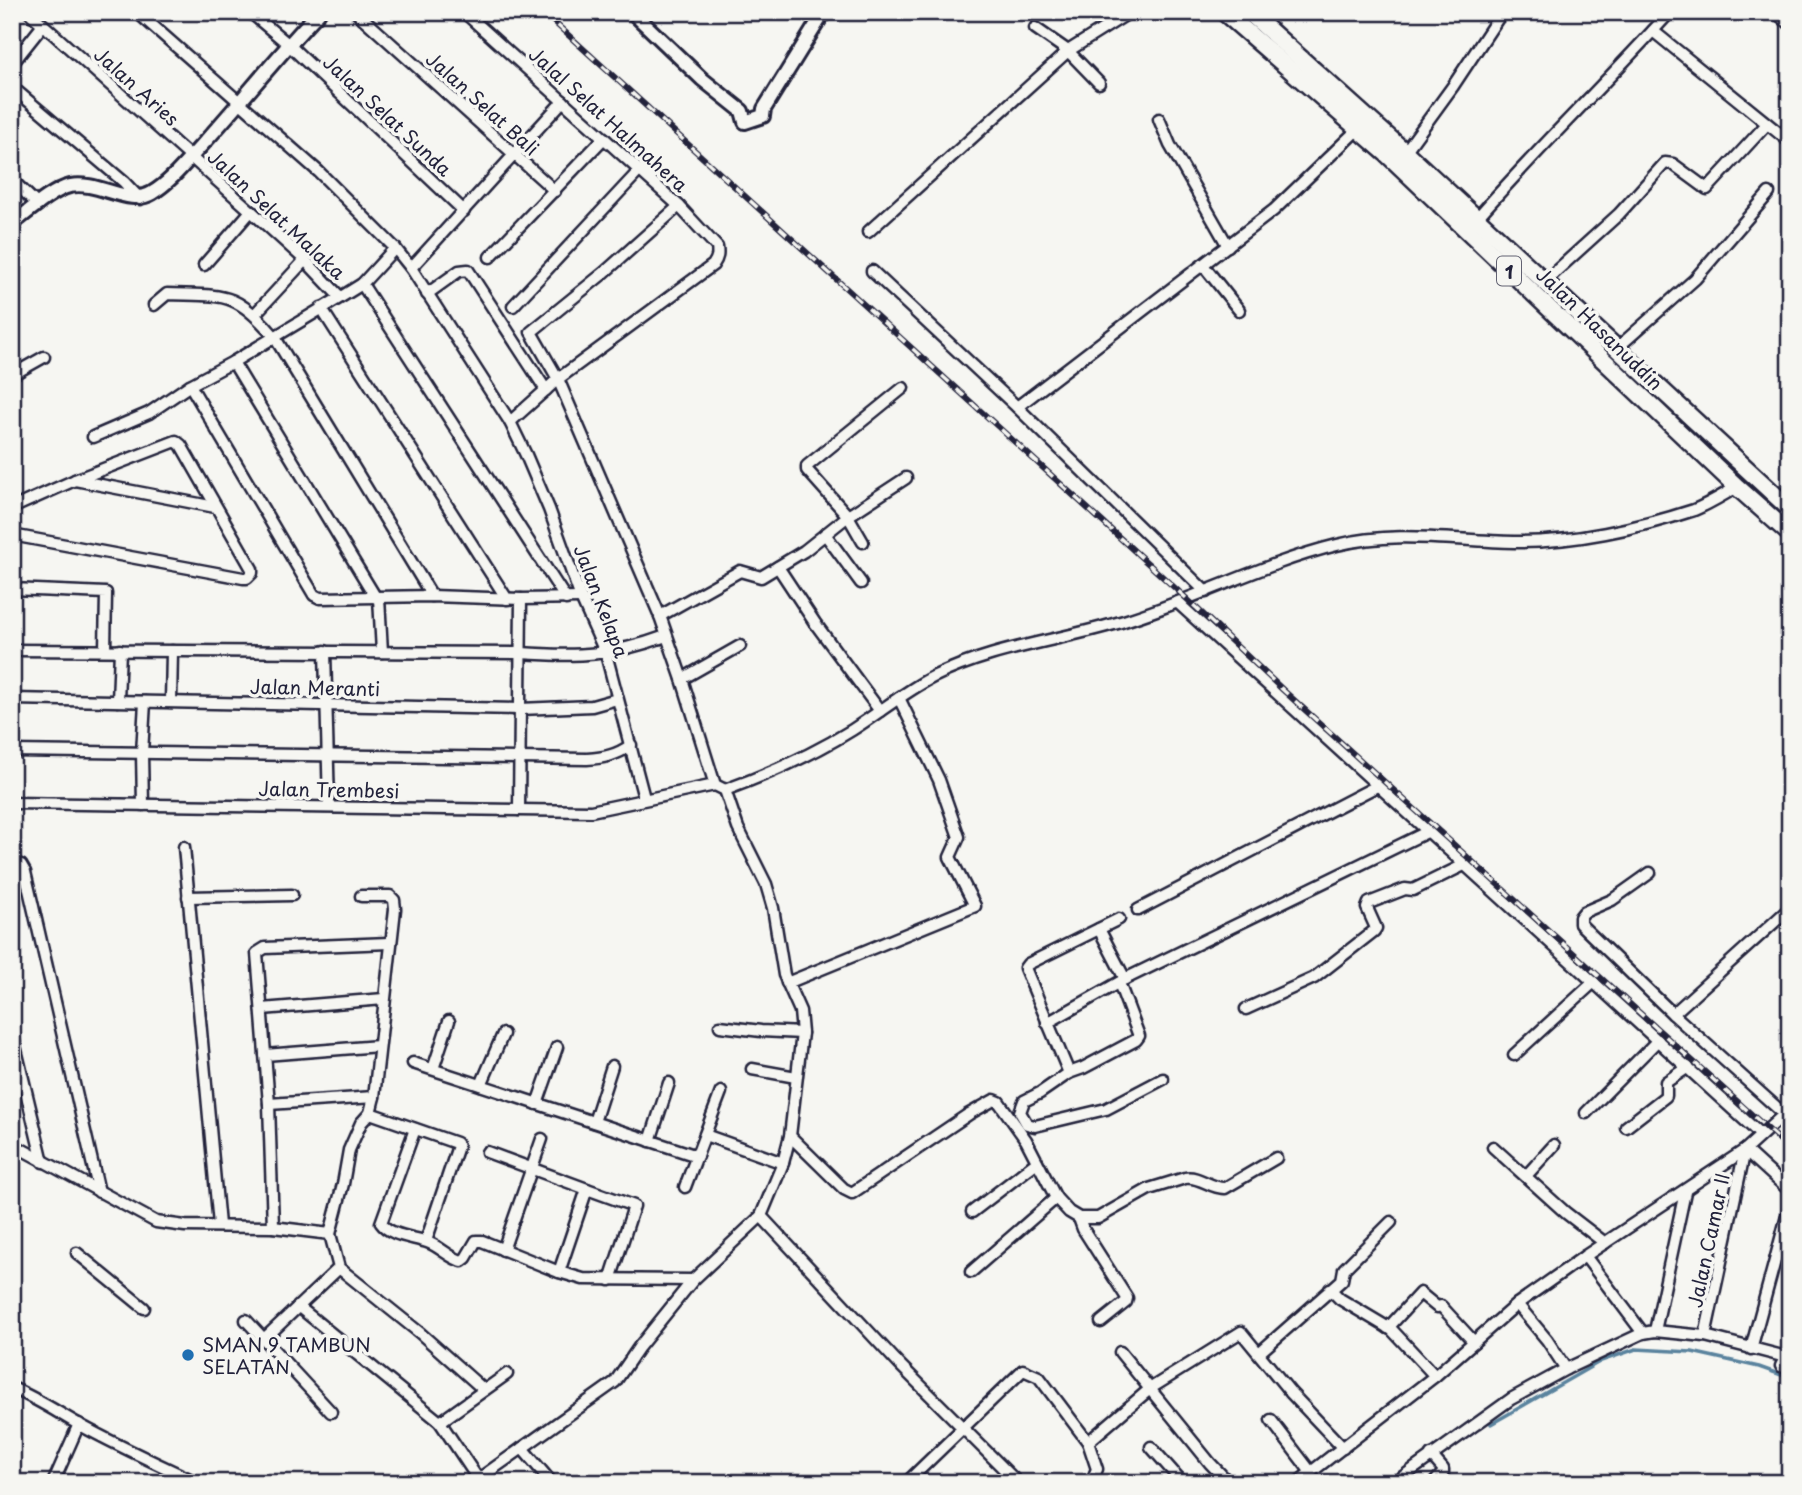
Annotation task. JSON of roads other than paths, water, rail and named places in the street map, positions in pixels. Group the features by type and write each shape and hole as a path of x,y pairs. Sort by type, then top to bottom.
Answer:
{"highway":[{"name":"Jalan Hasanuddin","path":"1224,12 1358,128 1790,534"},
{"name":"Jalan Hasanuddin","path":"1248,12 1477,218 1790,509"}],"street":[{"name":"Jalan Aries","path":"29,12 191,157"},
{"name":"Jalan Kelapa","path":"137,12 319,172 395,248 411,268 510,422 606,653 645,798"},
{"name":"Jalan Selat Sunda","path":"250,12 288,44 464,211"},
{"path":"12,224 64,187 82,184 140,199 162,186 191,157 319,12"},
{"name":"Jalan Selat Bali","path":"356,12 555,191"},
{"name":"Jalal Selat Halmahera","path":"464,12 679,206 717,247 718,259 713,265 558,379"},
{"path":"632,12 702,79 742,111 745,122 763,116 764,109 824,12"},
{"path":"868,232 1068,51 1130,12"},
{"path":"1405,152 1502,12"},
{"path":"1477,218 1670,12"},
{"path":"1775,12 1790,24"},
{"path":"12,64 43,24"},
{"path":"1035,28 1068,51 1099,83"},
{"path":"1653,30 1790,142"},
{"path":"12,87 124,182 140,199"},
{"path":"411,268 563,101"},
{"path":"1159,119 1175,155 1228,246"},
{"path":"1544,282 1619,214 1665,163 1673,164 1707,189 1767,124"},
{"path":"1017,407 1274,210 1358,128"},
{"path":"490,257 604,138"},
{"name":"Jalan Selat Malaka","path":"191,157 305,260 340,296"},
{"path":"513,306 640,170"},
{"path":"12,180 38,205"},
{"path":"1616,349 1695,279 1769,193"},
{"path":"299,1307 440,1422 475,1481 615,1382 639,1347 693,1280 761,1216 783,1163 790,1136 802,1033 800,1011 784,975 773,908 766,884 738,828 725,790 715,785 660,616 558,379 531,332 605,272 679,206"},
{"path":"204,265 251,211"},
{"path":"93,437 149,412 362,284 395,248"},
{"path":"255,314 305,260"},
{"path":"1203,265 1239,310"},
{"path":"427,294 459,271 468,270 546,390"},
{"path":"872,271 1017,407 1206,592"},
{"path":"362,284 566,599"},
{"path":"154,305 167,294 222,296 237,301 255,314 274,336 432,596"},
{"path":"321,308 507,599"},
{"path":"12,375 44,357"},
{"path":"233,362 378,598 382,652"},
{"path":"510,422 558,379"},
{"path":"190,385 314,595 320,598 581,598"},
{"path":"863,542 848,516 807,470 807,466 903,387"},
{"path":"12,508 176,441 181,445 252,569 250,576 243,578 12,536"},
{"path":"660,616 740,571 761,577 804,551 848,516 906,478"},
{"path":"75,480 215,507"},
{"path":"725,790 772,772 823,747 933,677 990,655 1124,621 1282,562 1336,545 1370,538 1425,536 1518,542 1581,537 1694,509 1737,487"},
{"path":"825,534 861,583"},
{"path":"778,567 815,623 880,711"},
{"path":"12,589 106,593 105,650"},
{"path":"519,810 521,599"},
{"path":"1178,603 1761,1135"},
{"path":"12,650 521,653 583,656 633,648 666,636"},
{"path":"682,679 740,646"},
{"path":"118,701 120,650"},
{"path":"171,702 172,651"},
{"path":"325,651 328,806"},
{"path":"788,983 975,906 950,857 959,837 939,780 899,698"},
{"name":"Jalan Meranti","path":"12,699 520,709 592,706 617,699"},
{"path":"143,805 145,702"},
{"path":"12,751 604,758 631,746"},
{"name":"Jalan Trembesi","path":"12,803 591,811 715,785"},
{"path":"1138,910 1379,785"},
{"path":"1047,1023 1122,981 1429,831"},
{"path":"184,847 219,1225"},
{"path":"12,862 21,865 25,873 99,1192"},
{"path":"1246,1009 1314,978 1374,931 1376,928 1367,907 1369,903 1405,889 1413,890 1466,864"},
{"path":"1297,1483 1436,1376 1517,1304 1745,1150 1787,1112 1673,1014 1580,924 1580,917 1584,912 1612,900 1650,873"},
{"path":"188,897 292,895"},
{"path":"361,896 390,896 394,900 374,1097 370,1113 361,1123 349,1150 330,1234 339,1268 484,1390"},
{"path":"1673,1014 1790,908"},
{"path":"1069,1073 1025,972 1027,965 1119,919"},
{"path":"1099,929 1122,981 1139,1036 1094,1063 1069,1073 1024,1101 1020,1112 1027,1124 1035,1126 1106,1108 1163,1079"},
{"path":"273,1227 270,1104 256,955 258,950 389,943"},
{"path":"1514,1055 1594,982"},
{"path":"262,1009 384,999"},
{"path":"433,1069 449,1021"},
{"path":"720,1026 802,1033"},
{"path":"12,1033 43,1162"},
{"path":"481,1085 503,1034"},
{"path":"1587,1113 1658,1040"},
{"path":"265,1055 379,1046"},
{"path":"537,1104 557,1047"},
{"path":"413,1063 697,1156"},
{"path":"594,1122 612,1066"},
{"path":"1626,1127 1662,1099 1667,1092 1666,1082 1688,1066"},
{"path":"752,1069 796,1077"},
{"path":"650,1141 669,1083"},
{"path":"685,1187 721,1093"},
{"path":"270,1104 374,1097"},
{"path":"790,1136 844,1189 852,1193 994,1100 999,1102 1026,1140 1056,1198 1079,1218 1098,1218 1149,1188 1185,1178 1191,1177 1217,1189 1225,1188 1276,1158"},
{"path":"370,1113 456,1143 458,1146 426,1241"},
{"path":"415,1129 381,1223 387,1229 418,1241 426,1241 454,1259 462,1261 476,1241 482,1241 558,1272 583,1279 693,1280"},
{"path":"705,1135 783,1163"},
{"path":"503,1250 542,1139"},
{"path":"12,1144 156,1222 185,1226 273,1227 330,1234"},
{"path":"1526,1176 1554,1145"},
{"path":"1493,1147 1566,1213 1605,1243"},
{"path":"1745,1150 1790,1191"},
{"name":"Jalan Camar II","path":"1705,1336 1745,1150"},
{"path":"487,1152 634,1206 610,1280"},
{"path":"972,1212 1037,1162"},
{"path":"558,1272 587,1189"},
{"path":"1655,1331 1685,1192"},
{"path":"971,1272 1056,1198"},
{"path":"1751,1349 1790,1205"},
{"path":"761,1216 899,1364 1018,1483"},
{"path":"1079,1218 1083,1229 1127,1298 1126,1302 1101,1322"},
{"path":"1259,1353 1342,1280 1343,1269 1391,1222"},
{"path":"77,1253 144,1308"},
{"path":"1585,1256 1643,1334"},
{"path":"264,1339 339,1268"},
{"path":"1330,1289 1340,1299 1388,1328 1408,1344 1436,1376"},
{"path":"1388,1328 1420,1293 1437,1307 1441,1306 1474,1342"},
{"path":"1517,1304 1547,1340 1566,1369"},
{"path":"246,1320 331,1412"},
{"path":"1394,1483 1511,1399 1566,1369 1643,1334 1655,1331 1705,1336 1787,1358 1781,1366 1790,1369"},
{"path":"1088,1442 1151,1388 1209,1354 1240,1332 1291,1393 1343,1448"},
{"path":"1120,1352 1229,1483"},
{"path":"906,1483 1023,1370 1039,1377 1088,1442 1097,1469 1091,1483"},
{"path":"440,1422 507,1374"},
{"path":"12,1388 198,1483"},
{"path":"1271,1420 1310,1471"},
{"path":"53,1483 79,1424"},
{"path":"1151,1447 1183,1483"},
{"path":"522,1448 552,1483"},
{"path":"1431,1455 1443,1469 1443,1474 1434,1483"}],"waterway":[{"path":"1491,1424 1601,1361 1636,1349 1692,1352 1759,1367 1790,1378"}],"railway":[{"path":"543,12 1187,599 1283,690 1790,1149"}],"place":[{"name":"SMAN 9 TAMBUN SELATAN","path":"188,1355"}]}
